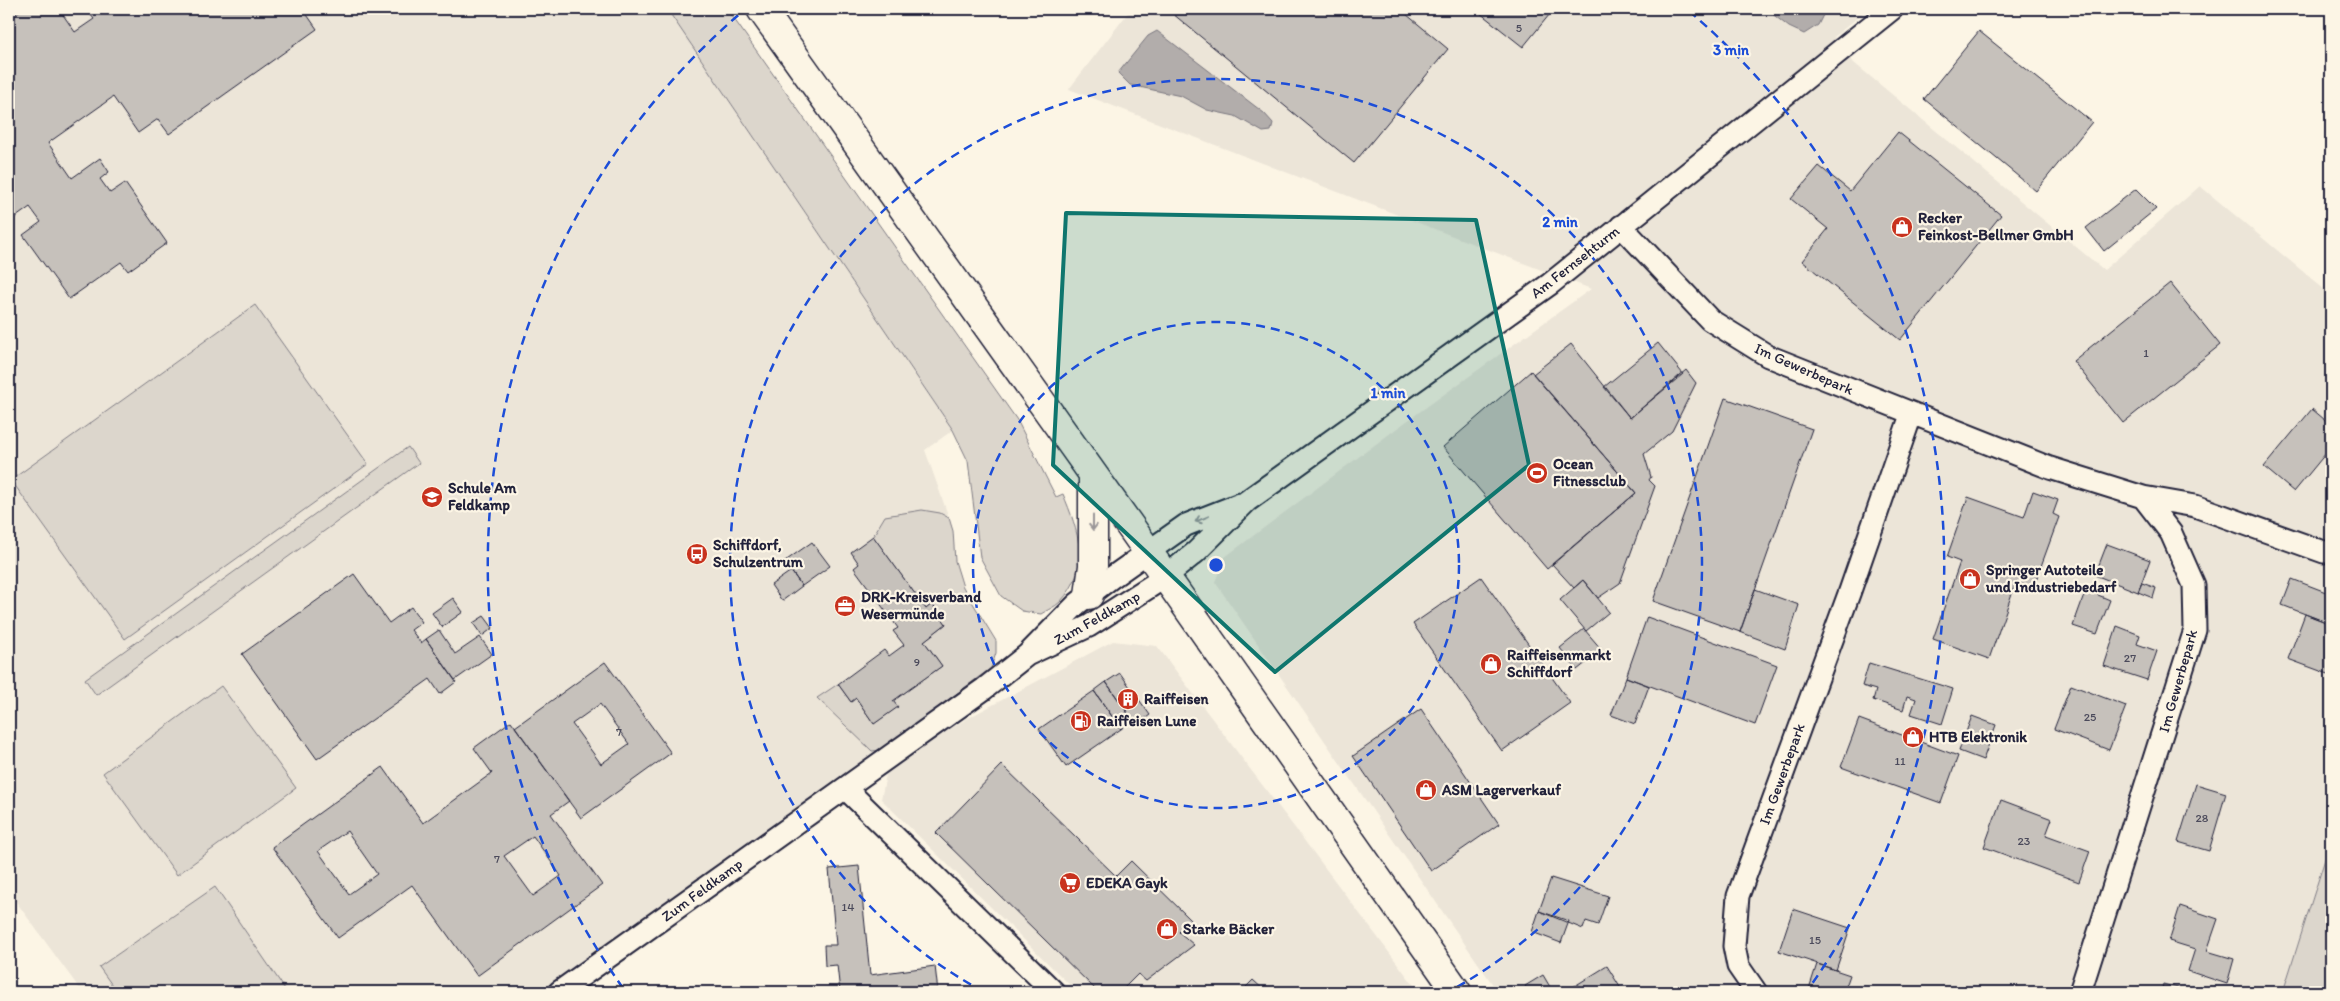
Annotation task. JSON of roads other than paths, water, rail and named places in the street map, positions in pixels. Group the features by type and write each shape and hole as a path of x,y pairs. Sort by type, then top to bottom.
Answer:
{"main road":[{"path":"762,9 1093,474 1457,992"},
{"path":"1089,595 1093,566 1093,474"}],"street":[{"name":"Am Fernsehturm","path":"1165,577 1196,552 1247,501 1550,284 1892,9"},
{"name":"Im Gewerbepark","path":"1622,226 1710,320 1768,356 1911,415 2050,468 2143,497 2172,533 2194,585 2195,630 2080,992"},
{"name":"Im Gewerbepark","path":"1756,992 1738,966 1734,946 1738,896 1850,591 1911,415"},
{"path":"2143,497 2195,506 2324,552"},
{"name":"Am Fernsehturm","path":"1148,552 1186,525 1247,501"},
{"name":"Zum Feldkamp","path":"559,992 984,689 1027,655 1077,604 1148,552"},
{"name":"Zum Feldkamp","path":"1027,655 1089,626 1165,577"},
{"path":"845,788 1054,992"}],"place":[{"name":"Recker Feinkost-Bellmer GmbH","path":"1902,227"},
{"name":"Ocean Fitnessclub","path":"1537,473"},
{"name":"Schule Am Feldkamp","path":"432,497"},
{"name":"Schiffdorf, Schulzentrum","path":"697,554"},
{"name":"Springer Autoteile und Industriebedarf","path":"1970,579"},
{"name":"DRK-Kreisverband Wesermünde","path":"845,606"},
{"name":"Raiffeisenmarkt Schiffdorf","path":"1491,664"},
{"name":"Raiffeisen","path":"1128,699"},
{"name":"Raiffeisen Lune","path":"1081,721"},
{"name":"HTB Elektronik","path":"1913,737"},
{"name":"ASM Lagerverkauf","path":"1426,790"},
{"name":"EDEKA Gayk","path":"1070,883"},
{"name":"Starke Bäcker","path":"1167,929"}]}
